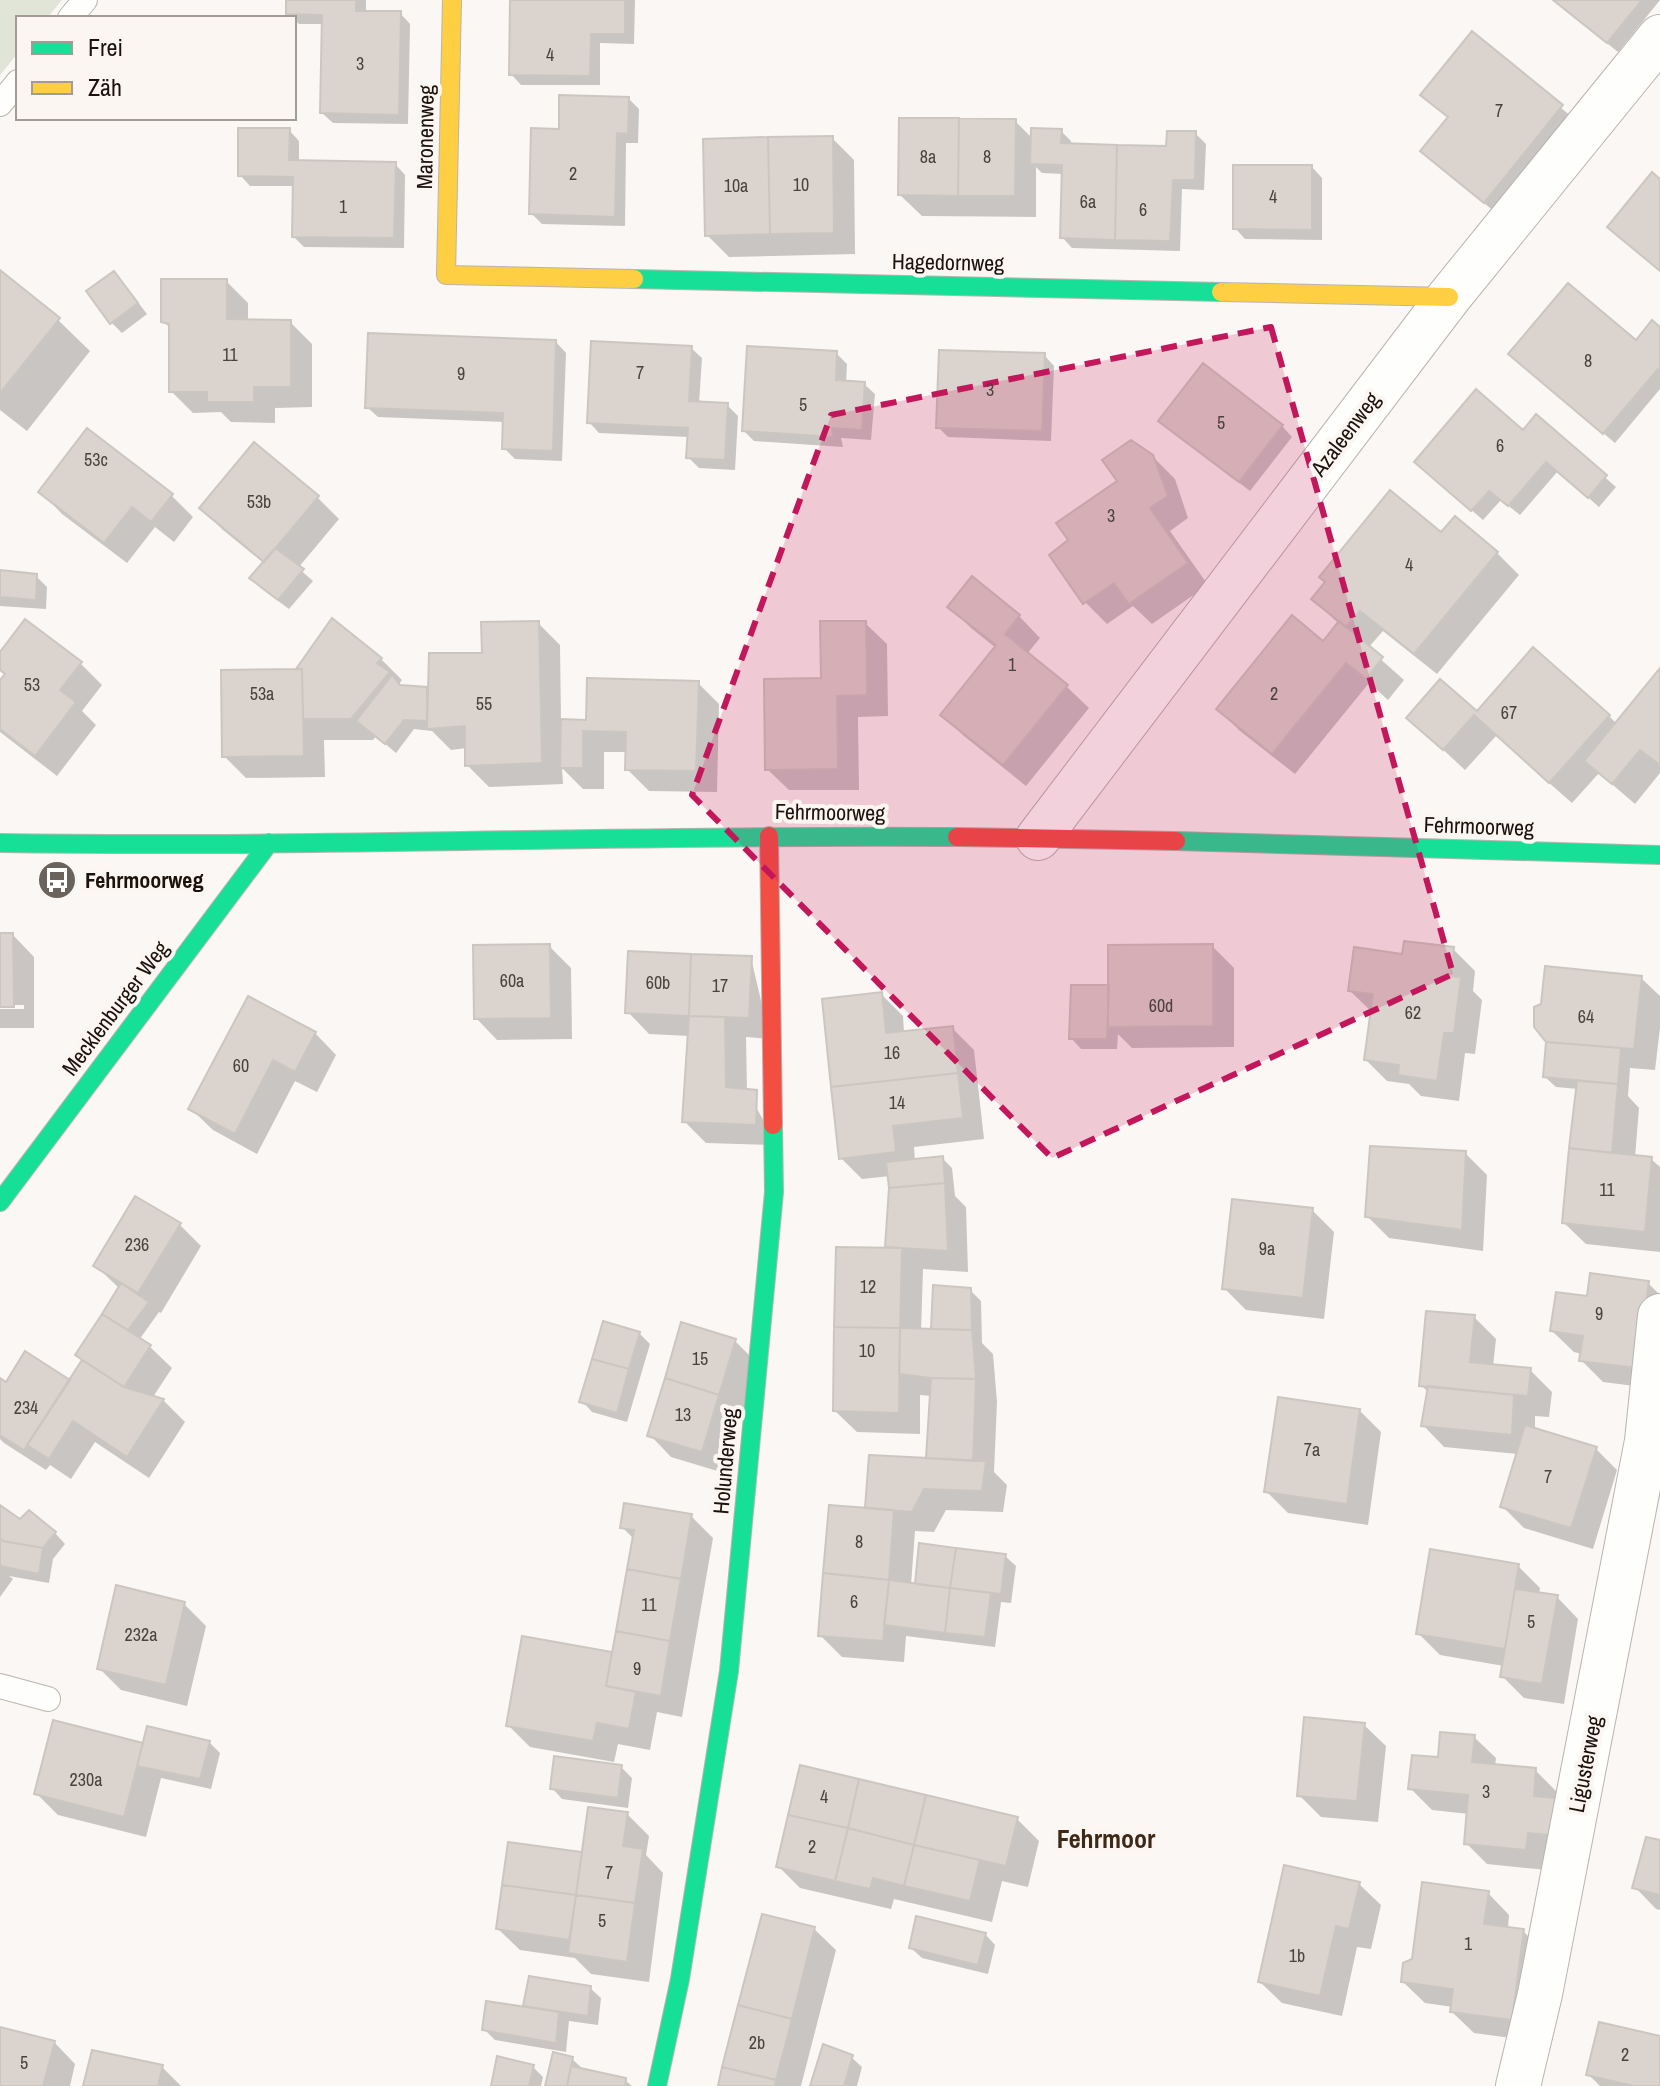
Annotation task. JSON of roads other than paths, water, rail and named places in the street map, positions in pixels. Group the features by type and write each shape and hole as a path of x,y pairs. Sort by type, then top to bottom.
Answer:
{"street":[{"name":"Maronenweg","path":"446,275 452,0"},
{"name":"Azaleenweg","path":"1038,838 1449,297 1660,37"},
{"name":"Hagedornweg","path":"446,275 1449,297"},
{"name":"Fehrmoorweg","path":"0,843 269,843 769,836 1038,838 1660,855"},
{"name":"Holunderweg","path":"657,2086 680,1979 729,1671 774,1192 769,836"},
{"name":"Mecklenburger Weg","path":"0,1202 269,843"},
{"name":"Ligusterweg","path":"1518,2086 1540,1994 1654,1442 1660,1316"}],"lane":[{"path":"72,16 85,0"},
{"path":"0,104 16,84"},
{"path":"0,1686 48,1699"}],"place":[{"name":"Fehrmoorweg","path":"57,880"}],"district":[{"name":"Fehrmoor","path":"1106,1839"}]}
